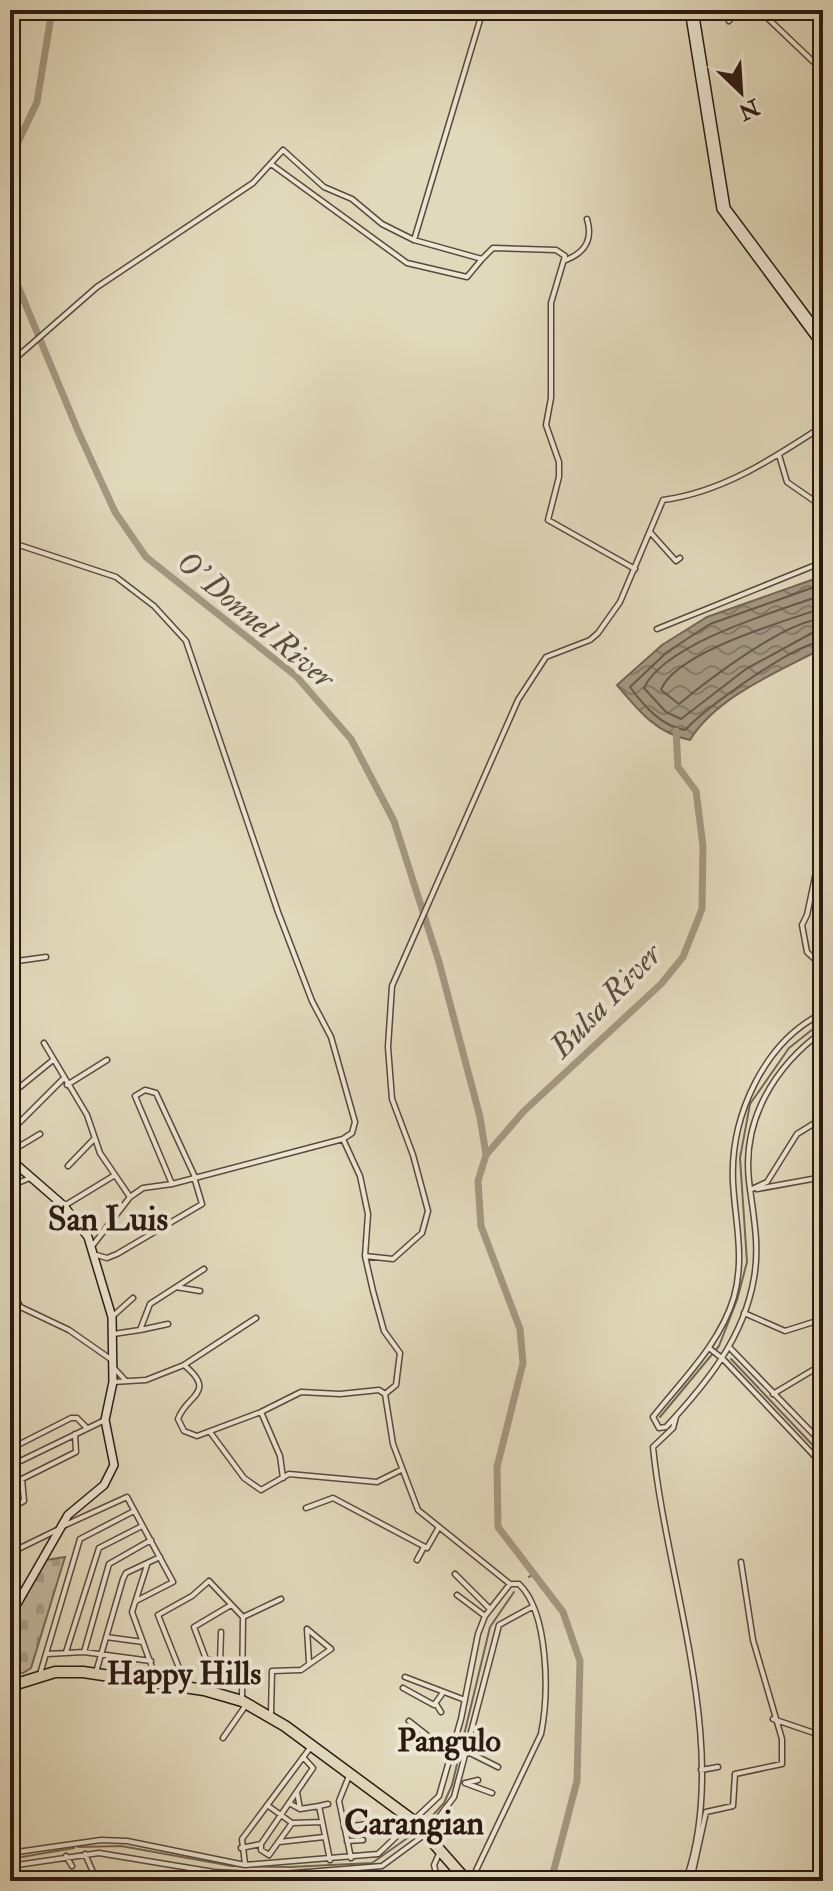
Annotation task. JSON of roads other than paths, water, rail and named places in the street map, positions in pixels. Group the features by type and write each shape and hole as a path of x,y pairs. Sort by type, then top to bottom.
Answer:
{"highway":[{"path":"12,1685 58,1672 96,1673 182,1687 245,1702 271,1716 415,1822 467,1880"}],"main road":[{"path":"691,10 728,214 823,338"},
{"path":"697,41 723,216 823,347"},
{"path":"10,1159 64,1206 85,1231 92,1250 112,1317 113,1382 105,1420 114,1465 111,1475 71,1511 12,1604 10,1616"},
{"path":"10,1673 12,1685"}],"street":[{"path":"414,240 483,10"},
{"path":"724,10 729,21"},
{"path":"759,10 823,71"},
{"path":"10,363 87,295 173,234 238,195 281,151 287,150 324,187 352,199 382,224 414,240 482,259"},
{"path":"271,164 407,263 467,277 493,248 556,250 566,260"},
{"path":"587,219 590,231 587,244 578,255 566,260 551,303 551,398 546,425 559,462 559,477 547,519 635,569"},
{"path":"365,1256 388,1261 422,1233 428,1211 413,1155 392,1099 388,1047 392,986 518,700 548,655 595,637 620,602 663,500 685,497 738,477 823,426"},
{"path":"779,455 787,482 823,507"},
{"path":"650,532 676,561 680,558"},
{"path":"10,543 116,577 154,606 191,649 278,912 312,1001 331,1037 355,1122 352,1133 343,1139 194,1177 172,1184 143,1188 130,1197 92,1250 107,1258 117,1254 202,1204 194,1177 156,1093 145,1090 135,1096 172,1184"},
{"path":"657,629 823,562"},
{"path":"823,839 807,915 802,925 807,952 823,967"},
{"path":"11,963 46,957"},
{"path":"823,1013 802,1027 775,1054 744,1111 733,1172 739,1271 727,1316 710,1349 652,1419 662,1429 730,1348 744,1313 757,1257 749,1148 761,1103 788,1061 823,1031"},
{"path":"44,1043 87,1115 94,1139 130,1197"},
{"path":"15,1087 53,1060"},
{"path":"67,1085 107,1060"},
{"path":"10,1132 63,1079"},
{"path":"750,1190 767,1182 797,1134 818,1121"},
{"path":"10,1152 40,1134"},
{"path":"68,1166 94,1139"},
{"path":"343,1139 360,1176 368,1214 365,1256 384,1331 400,1353 396,1385 385,1394"},
{"path":"64,1206 115,1175"},
{"path":"750,1190 772,1189 823,1177"},
{"path":"10,1186 30,1178"},
{"path":"744,1313 785,1331 823,1319 817,1312 823,1229"},
{"path":"140,1330 150,1304 204,1269"},
{"path":"176,1287 200,1291"},
{"path":"10,1291 20,1306"},
{"path":"112,1317 133,1298"},
{"path":"10,1302 69,1330 112,1363 126,1381"},
{"path":"113,1382 146,1380 184,1365 256,1318"},
{"path":"113,1334 168,1324"},
{"path":"730,1348 823,1444"},
{"path":"710,1349 823,1465"},
{"path":"773,1394 823,1364"},
{"path":"184,1365 199,1381 199,1391 178,1419 191,1435 261,1412 301,1392 352,1394 374,1389 385,1394"},
{"path":"385,1394 401,1470 418,1510 510,1584 519,1584 527,1592 542,1637 545,1715 541,1734 467,1880"},
{"path":"261,1412 280,1456 283,1478"},
{"path":"676,1416 673,1428 653,1447 661,1516 692,1664 701,1770 694,1853 688,1880"},
{"path":"10,1449 71,1418 77,1418 86,1427"},
{"path":"10,1466 105,1420"},
{"path":"210,1431 256,1488 264,1489 289,1474 377,1482 401,1470"},
{"path":"10,1485 76,1452 75,1434"},
{"path":"10,1508 24,1501 22,1479"},
{"path":"10,1553 125,1497 173,1582 136,1601"},
{"path":"306,1508 333,1498 433,1551"},
{"path":"39,1676 80,1539 134,1511"},
{"path":"66,1652 99,1548 142,1526"},
{"path":"417,1560 439,1527"},
{"path":"84,1652 109,1564 151,1540"},
{"path":"96,1673 123,1579 160,1557"},
{"path":"688,1880 706,1812 733,1806 735,1774 782,1764 782,1739 773,1719 753,1640 741,1562"},
{"path":"147,1563 132,1616 158,1683"},
{"path":"455,1574 490,1609"},
{"path":"182,1687 181,1673 158,1615 192,1596 209,1581 243,1617 245,1702 223,1738"},
{"path":"10,1853 76,1842 127,1841 245,1865 378,1854 439,1796 452,1755 485,1616 510,1584"},
{"path":"457,1595 485,1616"},
{"path":"243,1617 281,1599"},
{"path":"231,1605 194,1627 206,1659 245,1668"},
{"path":"10,1866 85,1854 214,1872 270,1875 382,1866 427,1833 446,1811 462,1782 499,1625 532,1607"},
{"path":"271,1716 271,1673 301,1670 309,1662 324,1657 331,1647 307,1629 309,1662"},
{"path":"220,1663 221,1632"},
{"path":"106,1637 143,1642"},
{"path":"46,1654 84,1652 151,1661"},
{"path":"405,1677 442,1694 465,1700"},
{"path":"403,1688 436,1704 441,1712"},
{"path":"436,1704 442,1694"},
{"path":"773,1719 823,1736"},
{"path":"409,1721 452,1755"},
{"path":"245,1865 242,1839 311,1746"},
{"path":"468,1752 498,1767"},
{"path":"292,1823 266,1855 261,1850 261,1844 313,1768 303,1757"},
{"path":"701,1770 718,1767"},
{"path":"350,1774 339,1796 351,1858"},
{"path":"462,1782 478,1780"},
{"path":"462,1782 492,1793"},
{"path":"297,1792 300,1809"},
{"path":"289,1803 300,1809 328,1804"},
{"path":"267,1805 292,1823 322,1822"},
{"path":"319,1806 330,1860"},
{"path":"344,1827 368,1824"},
{"path":"279,1842 325,1837"},
{"path":"347,1841 363,1840"},
{"path":"75,1855 76,1842"},
{"path":"241,1848 261,1844"},
{"path":"437,1881 434,1865 442,1849"},
{"path":"85,1854 97,1881"},
{"path":"66,1856 72,1866"}],"water":[{"path":"823,576 823,648 750,686 716,710 690,740 658,726 617,685 662,645 707,617"}],"waterway":[{"name":"O' Donnel River","path":"10,159 37,102 52,10"},
{"name":"O' Donnel River","path":"10,267 115,512 146,557 296,676 351,739 394,821 439,962 480,1117 486,1155 478,1181 481,1226 520,1329 523,1363 497,1467 498,1527 563,1612 580,1661 577,1781 551,1881"},
{"name":"Bulsa River","path":"486,1155 524,1111 661,984 683,957 702,909 703,846 696,791 678,767 676,731"},
{"path":"660,1417 719,1346 737,1300 747,1262 740,1158 750,1104 789,1048 823,1021"},
{"path":"731,1359 823,1456"},
{"path":"529,1577 534,1573"},
{"path":"424,1825 444,1803 452,1785 490,1627 514,1592"},
{"path":"78,1847 121,1846 232,1866 290,1867 372,1863 416,1832"},
{"path":"10,1859 74,1848"}],"district":[{"name":"San Luis","path":"108,1218"},
{"name":"Happy Hills","path":"184,1673"},
{"name":"Pangulo","path":"449,1740"},
{"name":"Carangian","path":"414,1822"}]}
